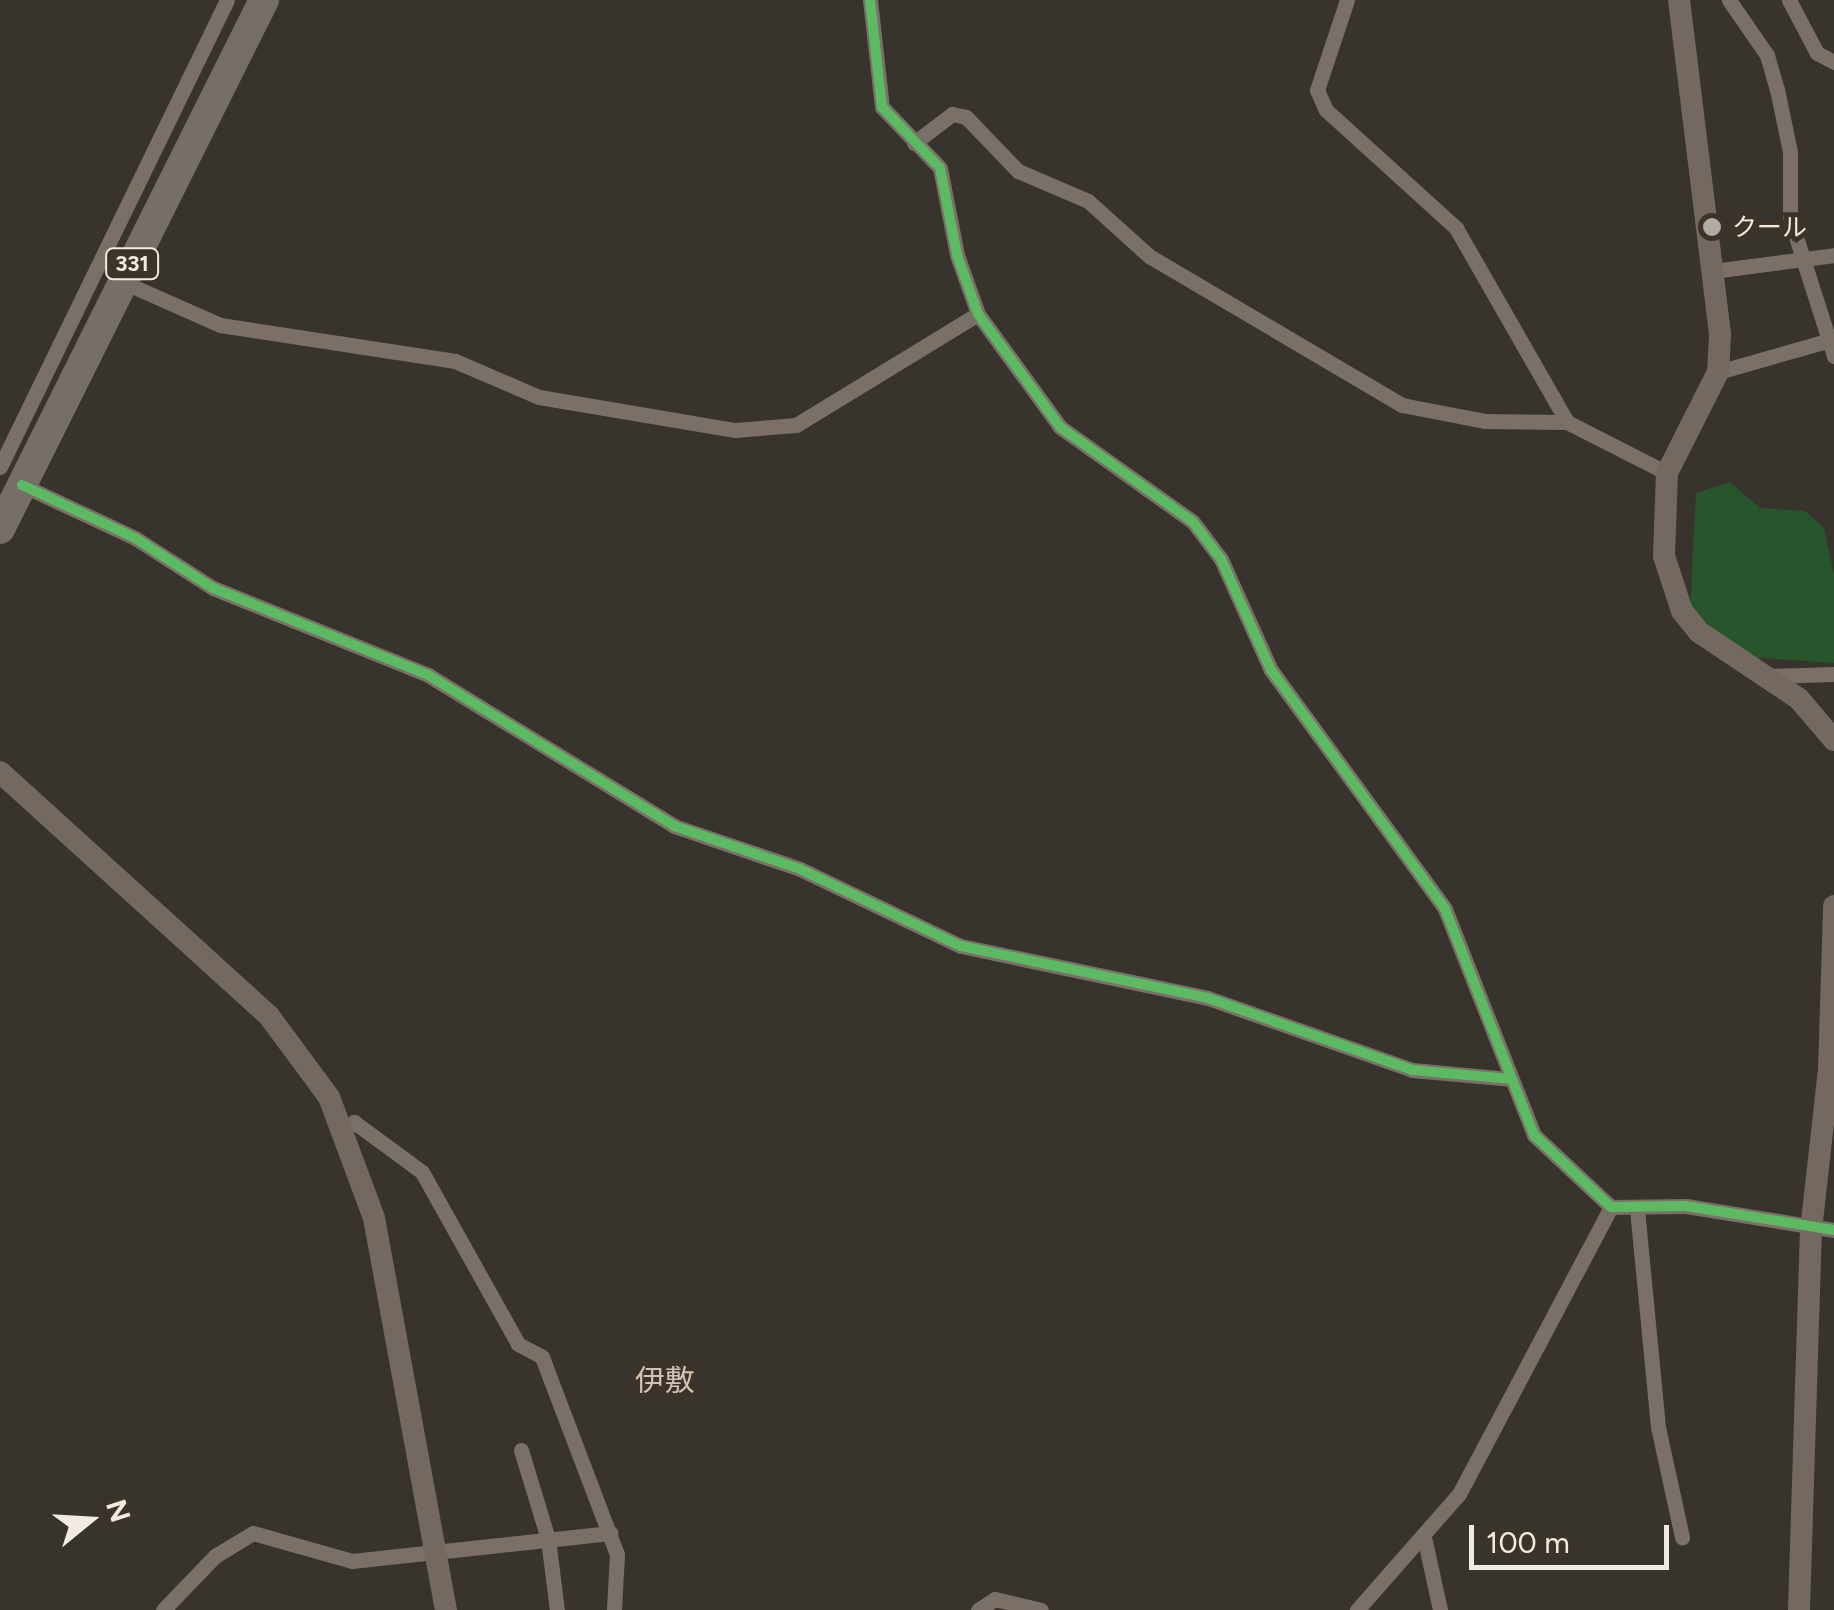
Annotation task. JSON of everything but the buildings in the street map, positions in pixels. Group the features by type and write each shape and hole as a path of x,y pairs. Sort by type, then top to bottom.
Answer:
{"highway":[{"name":"331","path":"0,529 11,476 123,282 151,197 264,0"}],"street":[{"path":"227,0 151,197 11,476 136,538 213,588 428,675 674,826 800,869 961,946 1208,998 1412,1070 1510,1079"},
{"path":"870,0 882,107 940,168 956,255 978,314 1060,428 1193,522 1220,559 1271,670 1429,880 1534,1135 1611,1207 1716,1209 1822,1230"},
{"path":"1347,0 1317,90 1326,110 1456,228 1568,422"},
{"path":"1678,0 1713,271 1718,372 1667,472 1664,556 1682,611 1799,699 1834,740"},
{"path":"1718,372 1832,348 1790,218 1790,152 1767,55 1729,0"},
{"path":"1791,1 1818,53 1834,62"},
{"path":"914,142 952,114 966,117 1018,171 1088,201 1149,256 1402,406 1513,423 1568,422 1667,472"},
{"path":"1713,271 1834,255"},
{"path":"123,282 220,325 454,360 539,398 749,430 796,425 978,314"},
{"path":"1765,676 1834,674"},
{"path":"0,772 270,1016 344,1130 374,1218 446,1610"},
{"path":"1800,1610 1832,1047 1834,906"},
{"path":"344,1130 354,1122 422,1172 518,1344 542,1357 610,1533 614,1610"},
{"path":"1358,1610 1425,1541 1458,1494 1611,1207"},
{"path":"1637,1209 1658,1427 1682,1537"},
{"path":"521,1450 548,1539 556,1610"},
{"path":"163,1610 215,1556 254,1533 352,1561 610,1533"},
{"path":"1425,1541 1440,1610"},
{"path":"978,1610 995,1599 1041,1610"}],"green space":[{"path":"1730,482 1760,508 1805,511 1824,528 1834,575 1834,663 1748,657 1690,609 1696,493"}],"cycle path":[{"path":"870,0 882,107 940,168 957,255 978,314 1060,427 1193,522 1221,559 1271,670 1445,909 1534,1135 1611,1207 1686,1206 1834,1230"},
{"path":"22,485 135,538 213,588 428,675 674,826 800,869 961,946 1208,998 1412,1070 1510,1079"}],"place":[{"name":"クール","path":"1712,227"}],"district":[{"name":"伊敷","path":"665,1381"}]}
